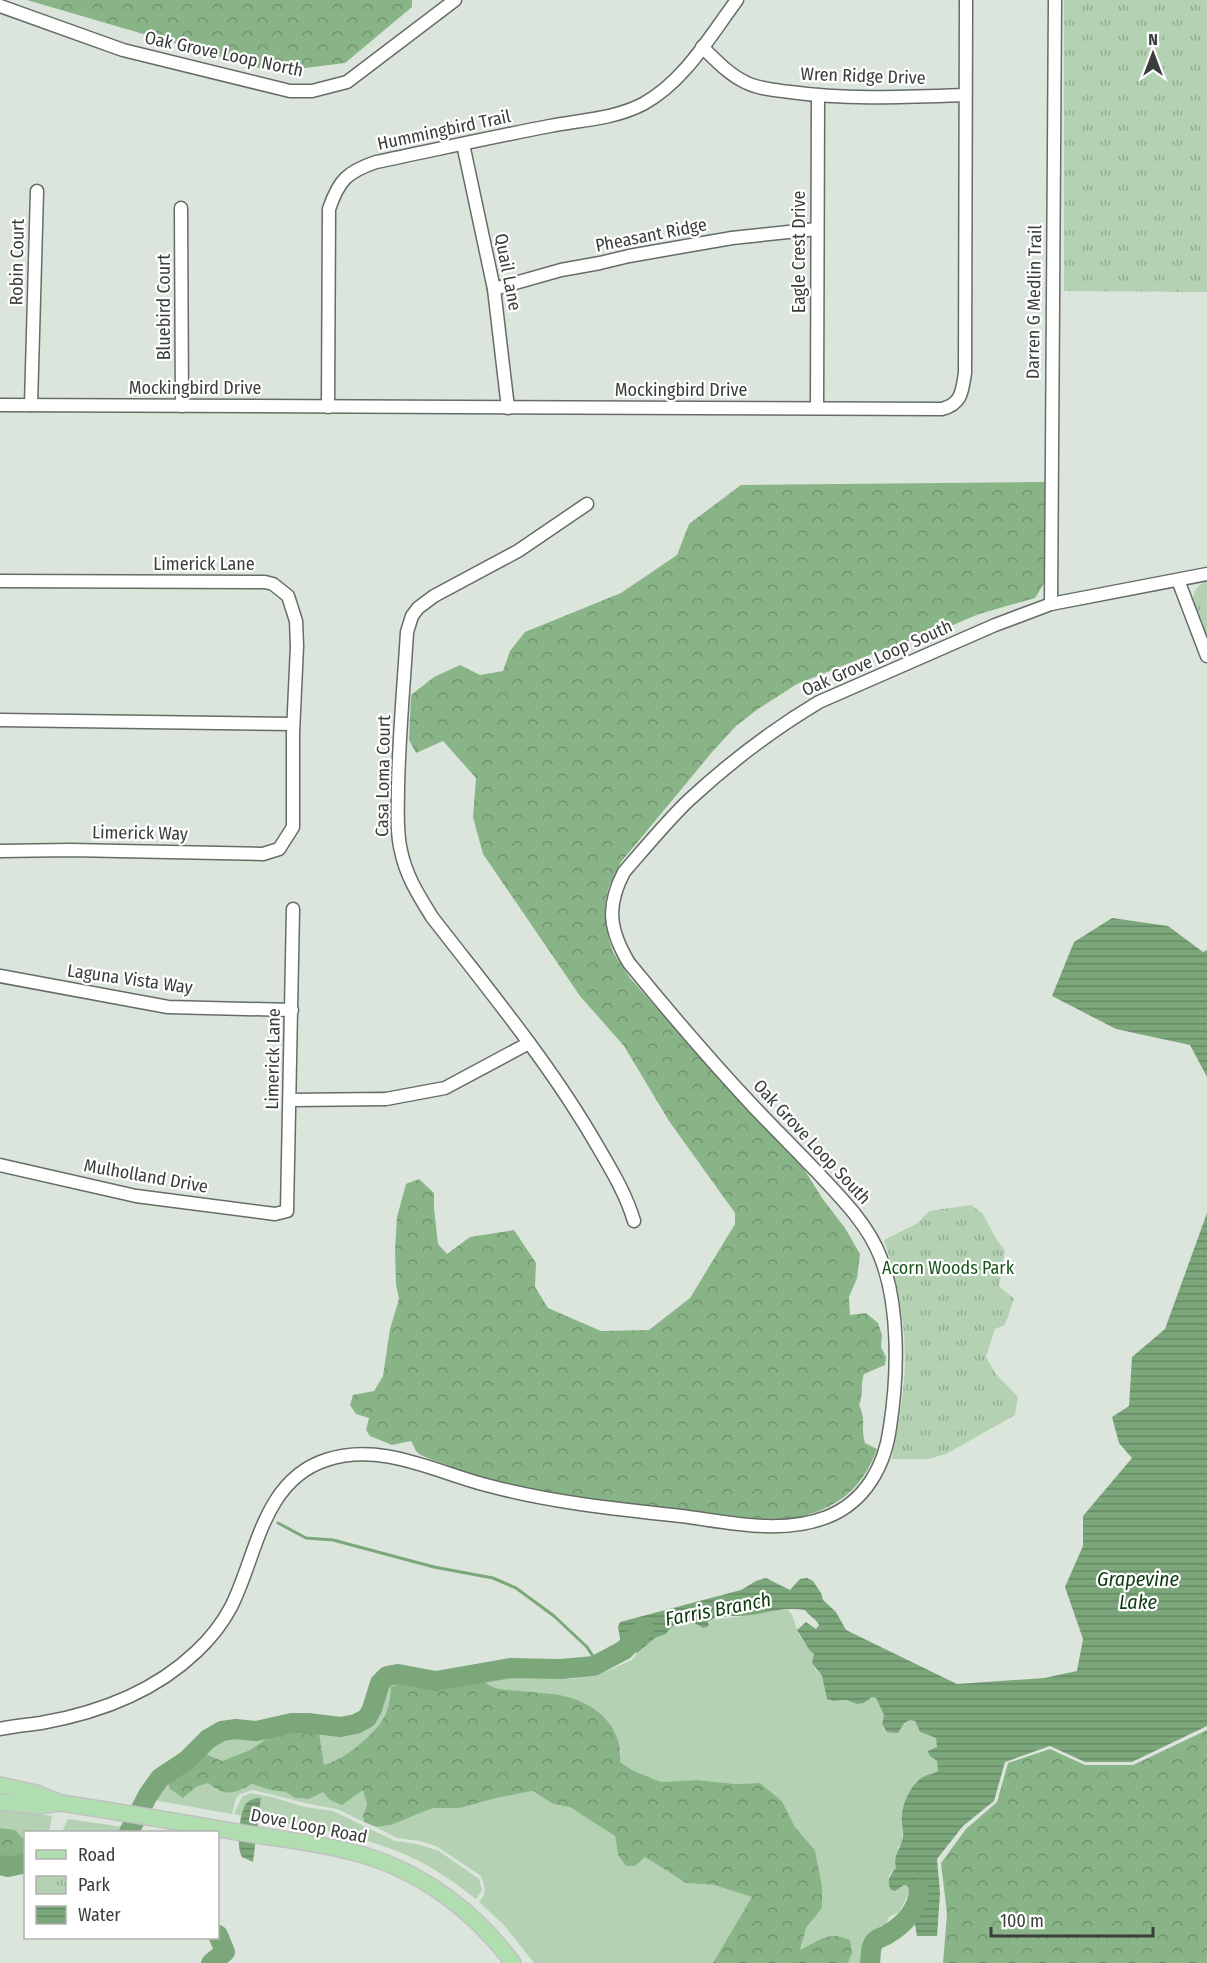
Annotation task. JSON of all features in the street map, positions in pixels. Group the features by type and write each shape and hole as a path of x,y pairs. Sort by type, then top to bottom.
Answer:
{"main road":[{"name":"Dove Loop Road","path":"0,1785 36,1793 61,1803 314,1844 356,1853 409,1874 452,1900 494,1938 513,1963"},
{"name":"Dove Loop Road","path":"0,1802 38,1806 61,1803"}],"street":[{"name":"Oak Grove Loop North","path":"0,6 123,50 290,91 312,91 347,82 455,0"},
{"name":"Hummingbird Trail","path":"328,407 329,209 335,190 349,174 364,166 607,116 644,103 675,80 737,0"},
{"name":"Mockingbird Drive","path":"0,405 942,410 952,407 957,402 965,373 966,0"},
{"name":"Darren G Medlin Trail","path":"1051,604 1055,0"},
{"name":"Wren Ridge Drive","path":"702,46 723,68 743,82 757,87 858,98 965,95"},
{"name":"Eagle Crest Drive","path":"817,408 818,95"},
{"name":"Quail Lane","path":"463,144 494,289 508,408"},
{"name":"Robin Court","path":"31,405 37,191"},
{"name":"Bluebird Court","path":"182,208 182,406"},
{"name":"Pheasant Ridge","path":"494,289 561,270 641,254 732,238 817,229"},
{"name":"Casa Loma Court","path":"587,504 518,551 434,596 418,608 412,616 407,632 399,760 398,822 400,850 409,877 427,910 545,1062 586,1126 627,1197 634,1221"},
{"name":"Oak Grove Loop South","path":"0,1729 56,1719 119,1702 142,1691 183,1664 223,1622 240,1587 261,1528 282,1491 311,1466 326,1460 346,1455 370,1454 404,1459 460,1478 530,1495 764,1526 807,1524 845,1508 860,1495 883,1460 889,1435 896,1378 893,1318 885,1268 879,1252 866,1228 842,1199 750,1102 628,963 615,935 611,910 613,898 624,872 688,801 733,761 819,702 995,625 1051,604 1207,574"},
{"path":"1178,580 1207,656"},
{"name":"Limerick Lane","path":"0,581 265,582 288,596 296,621 297,646 293,724 293,827 279,849"},
{"path":"0,720 293,724"},
{"name":"Limerick Way","path":"0,851 263,854 279,849"},
{"name":"Limerick Lane","path":"287,1211 293,909"},
{"name":"Laguna Vista Way","path":"0,976 168,1007 292,1010"},
{"path":"291,1100 386,1099 445,1088 529,1043"},
{"name":"Mulholland Drive","path":"0,1165 136,1196 275,1215 287,1211"}],"green space":[{"path":"27,0 412,0 412,7 345,63 273,72"},
{"path":"1064,0 1207,0 1207,292 1064,291"},
{"path":"1046,482 1046,580 1035,598 979,614 797,684 758,709 736,726 713,751 621,862 608,889 605,905 606,926 613,952 630,978 804,1169 860,1254 857,1278 849,1297 850,1315 866,1313 878,1323 882,1335 881,1347 886,1357 885,1365 864,1374 863,1378 859,1405 863,1416 865,1443 877,1449 861,1480 837,1502 816,1512 802,1516 770,1519 736,1517 531,1489 469,1473 428,1458 418,1453 411,1441 392,1445 370,1436 366,1430 369,1418 356,1414 350,1405 353,1395 374,1391 383,1376 390,1329 399,1299 395,1249 397,1217 406,1184 419,1179 434,1193 438,1244 447,1254 470,1237 514,1230 536,1263 535,1287 548,1308 601,1331 649,1330 690,1298 735,1224 735,1213 669,1121 624,1046 580,996 483,854 473,817 476,778 443,741 416,753 409,740 411,695 434,677 460,665 480,675 503,671 510,651 525,632 621,593 677,555 689,524 741,485"},
{"path":"1207,581 1207,642 1196,617 1193,600 1194,592"},
{"name":"Acorn Woods Park","path":"971,1205 983,1214 1005,1251 999,1286 1014,1299 1005,1325 995,1329 986,1357 996,1374 1018,1397 1015,1415 946,1454 928,1459 892,1459 903,1391 905,1345 898,1292 884,1240 918,1223 929,1211"},
{"path":"770,1610 788,1610 792,1615 799,1635 814,1654 815,1669 822,1676 827,1699 846,1700 857,1704 864,1703 872,1697 876,1698 884,1715 882,1724 884,1729 910,1719 915,1721 920,1732 936,1738 938,1743 932,1756 937,1761 938,1771 908,1794 902,1816 902,1843 898,1847 896,1868 889,1875 889,1886 900,1888 904,1885 908,1886 909,1893 899,1912 889,1917 886,1925 865,1939 863,1950 860,1952 862,1963 848,1963 852,1953 819,1940 800,1951 806,1928 822,1908 822,1886 815,1850 795,1827 782,1801 760,1783 736,1784 697,1780 661,1782 619,1762 621,1751 568,1697 496,1689 480,1680 514,1676 570,1679 596,1676 632,1660 655,1638 666,1634 671,1627 691,1621 703,1628 712,1620"},
{"path":"398,1679 404,1680 391,1687 387,1712 378,1726 357,1747 340,1759 324,1766 319,1732 347,1733 368,1724 379,1708 391,1682"},
{"path":"404,1680 433,1688 479,1680 500,1689 568,1697 590,1706 607,1720 618,1739 620,1762 632,1770 661,1782 697,1780 736,1784 760,1783 782,1801 795,1827 815,1850 822,1886 822,1908 806,1928 800,1950 830,1936 842,1937 850,1940 852,1953 848,1963 713,1963 752,1897 714,1885 686,1883 645,1857 635,1866 626,1866 618,1855 615,1836 570,1807 553,1804 532,1791 460,1808 433,1808 391,1825 376,1827 364,1822 363,1815 367,1805 363,1790 342,1805 330,1800 323,1792 309,1799 295,1798 286,1792 252,1784 235,1792 224,1792 208,1783 196,1787 183,1798 169,1788 167,1777 191,1763 202,1752 222,1761 250,1750 272,1735 296,1728 319,1732 324,1765 331,1763 348,1753 372,1733 387,1712 391,1687"},
{"path":"286,1730 272,1735 250,1750 222,1761 202,1752 219,1738 261,1735"},
{"path":"1207,1730 1207,1963 943,1963 947,1914 941,1863 966,1829 997,1802 1008,1763 1050,1749 1085,1765 1133,1765"},
{"path":"167,1777 169,1788 196,1787 208,1783 216,1790 242,1790 252,1784 286,1792 295,1798 309,1799 323,1791 363,1789 367,1805 363,1815 364,1822 337,1809 253,1790 240,1794 236,1798 232,1814 148,1799"},
{"path":"531,1791 553,1804 570,1806 615,1836 618,1855 645,1857 686,1883 714,1885 753,1897 713,1963 534,1963 504,1925 479,1902 485,1889 481,1876 436,1846 397,1838 376,1827 391,1825 433,1808 460,1808"},
{"path":"250,1793 305,1807 333,1811 395,1841 417,1844 439,1851 479,1879 482,1890 476,1899 423,1863 377,1844 338,1833 259,1819 261,1798 243,1809 242,1816 234,1814 242,1797"},
{"path":"0,1808 52,1816 49,1831 24,1831 24,1839 0,1828"},
{"path":"68,1819 131,1828 130,1831 62,1831"},
{"path":"0,1828 15,1830 24,1839 24,1863 8,1867 0,1865"}],"water":[{"path":"1112,918 1168,926 1203,952 1207,950 1207,1077 1190,1045 1116,1029 1052,996 1074,942"},
{"name":"Grapevine Lake","path":"1207,1213 1207,1726 1132,1762 1085,1762 1050,1746 1005,1762 994,1801 963,1826 937,1859 940,1893 937,1936 917,1936 908,1886 904,1885 895,1891 891,1890 889,1881 896,1868 896,1857 903,1838 902,1811 906,1799 920,1779 938,1771 937,1761 929,1755 928,1751 937,1747 936,1738 920,1732 915,1721 910,1720 904,1723 898,1733 887,1732 882,1724 884,1715 876,1698 872,1697 864,1703 857,1704 846,1700 827,1699 822,1676 812,1663 814,1654 797,1630 806,1622 816,1629 819,1625 805,1610 784,1609 723,1617 712,1619 708,1622 709,1626 703,1628 691,1621 680,1623 666,1634 655,1638 637,1653 621,1644 618,1627 620,1622 741,1590 766,1578 790,1590 800,1579 807,1578 813,1581 823,1600 836,1612 846,1630 957,1684 1044,1678 1077,1671 1083,1639 1065,1587 1083,1546 1083,1516 1132,1458 1119,1443 1112,1417 1129,1406 1132,1357 1165,1329"},
{"path":"261,1798 253,1862 242,1857 239,1831 245,1805"}],"waterway":[{"path":"278,1523 306,1538 333,1540 434,1567 493,1578 516,1588 554,1616 587,1647 598,1664"},
{"name":"Farris Branch","path":"130,1831 148,1795 160,1778 187,1760 208,1739 222,1731 236,1729 256,1731 292,1723 340,1727 356,1724 367,1718 380,1683 387,1676 398,1674 436,1681 510,1668 561,1669 594,1666 624,1650 644,1629"},
{"path":"0,1865 8,1867 24,1863"},
{"path":"870,1963 871,1948 874,1942 905,1920 917,1903 919,1889"},
{"name":"Farris Branch","path":"211,1963 225,1952 219,1937"}]}
